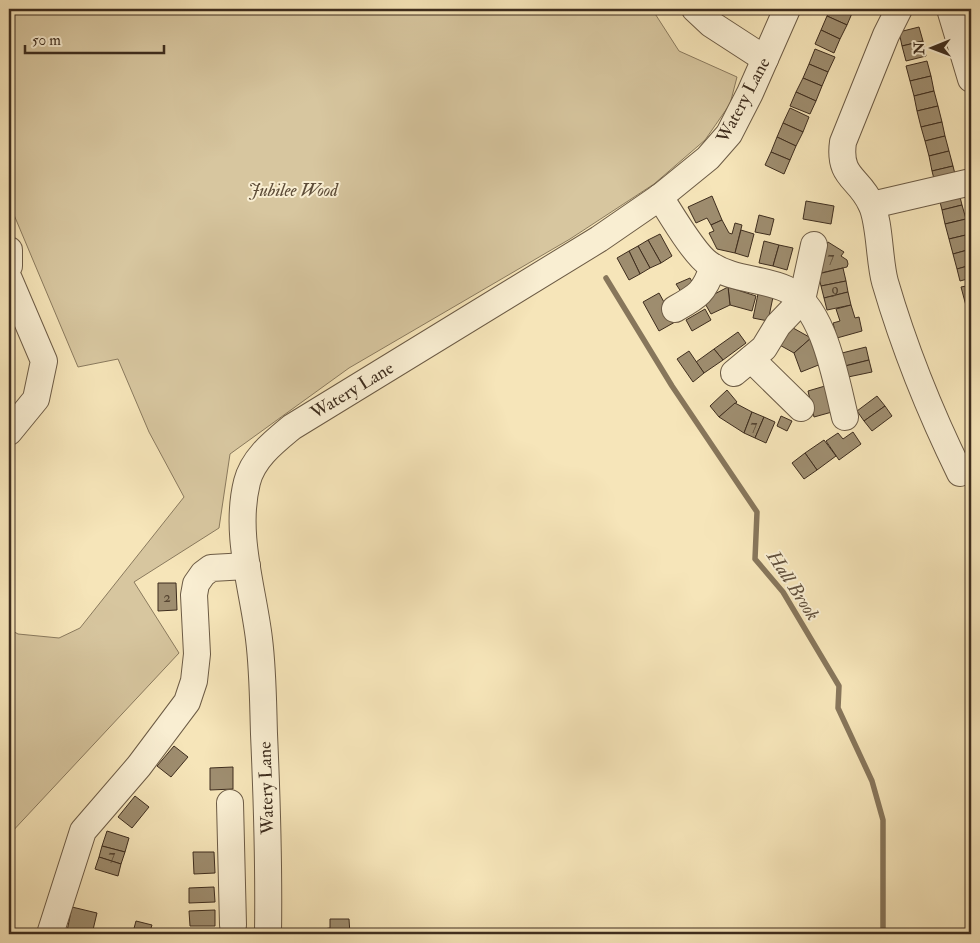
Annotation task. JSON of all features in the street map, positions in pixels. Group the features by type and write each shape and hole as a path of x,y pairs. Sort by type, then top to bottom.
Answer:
{"street":[{"path":"695,9 711,24 766,59"},
{"name":"Watery Lane","path":"268,934 267,793 260,649 244,550 247,484 250,472 267,448 292,427 599,240 660,197 719,148 729,134 766,59 787,9"},
{"path":"899,9 886,35 843,142 841,158 849,176 872,205 885,281 927,401 960,473"},
{"path":"950,9 970,72"},
{"path":"872,205 971,182"},
{"path":"660,197 701,256 713,267 720,271 787,289 802,300 818,325 828,347 846,417"},
{"path":"801,408 743,366 764,348 778,325 802,300 814,245"},
{"path":"9,250 9,266"},
{"path":"675,310 699,296 706,287 713,267"},
{"path":"9,279 44,361 36,399 13,418"},
{"path":"50,934 83,832 139,766 187,702 194,681 197,654 194,595 196,584 203,574 211,568 247,566"},
{"path":"230,803 233,925"},
{"path":"232,882 268,883"}],"green space":[{"name":"Jubilee Wood","path":"9,9 652,9 679,51 737,77 730,104 705,140 654,184 570,239 349,368 230,454 219,528 134,582 179,653 9,835 9,629 18,634 59,638 80,628 184,497 149,432 118,359 78,367 9,203"}],"building":[{"path":"831,9 853,11 847,25 827,16"},
{"path":"827,16 847,25 840,39 821,30"},
{"path":"919,27 923,41 902,46 899,32"},
{"path":"821,30 840,39 834,53 815,44"},
{"path":"923,41 926,56 906,61 902,46"},
{"path":"815,49 835,57 828,72 809,64"},
{"path":"927,61 931,76 910,81 906,66"},
{"path":"809,64 828,72 822,86 803,78"},
{"path":"931,76 934,91 914,96 910,81"},
{"path":"803,78 822,86 816,101 796,92"},
{"path":"934,91 938,106 917,111 914,96"},
{"path":"796,92 816,101 810,114 790,106"},
{"path":"938,106 942,122 921,127 917,111"},
{"path":"790,108 809,117 803,132 783,123"},
{"path":"942,122 945,136 925,141 921,127"},
{"path":"783,123 803,132 796,146 777,137"},
{"path":"945,136 949,151 929,156 925,141"},
{"path":"777,137 796,146 790,160 771,152"},
{"path":"949,151 953,166 932,171 929,156"},
{"path":"771,152 790,160 784,174 765,165"},
{"path":"953,166 956,178 935,183 932,171"},
{"path":"958,189 962,205 942,210 938,194"},
{"path":"712,196 722,220 711,225 707,218 696,223 688,207"},
{"path":"806,201 834,206 831,224 803,219"},
{"path":"962,205 966,219 945,224 942,210"},
{"path":"759,215 774,219 770,235 755,232"},
{"path":"966,219 970,234 949,239 945,224"},
{"path":"722,220 729,233 732,234 735,223 742,225 735,253 717,249 709,233 714,231 711,225"},
{"path":"741,230 754,234 748,257 735,253"},
{"path":"660,234 672,256 661,263 648,240"},
{"path":"970,234 971,249 953,254 949,239"},
{"path":"648,240 661,263 650,268 638,246"},
{"path":"764,241 779,245 773,266 759,263"},
{"path":"828,242 844,252 841,256 847,260 848,264 847,267 821,273 817,258"},
{"path":"779,245 793,248 787,270 773,266"},
{"path":"638,246 650,268 640,274 629,251"},
{"path":"971,249 971,265 957,269 953,254"},
{"path":"629,251 640,274 629,280 617,258"},
{"path":"971,265 971,278 960,281 957,269"},
{"path":"843,268 846,281 821,286 818,274"},
{"path":"690,278 695,287 683,295 676,284"},
{"path":"846,281 848,292 824,298 821,286"},
{"path":"971,285 971,300 965,302 961,287"},
{"path":"728,287 756,296 752,311 730,305"},
{"path":"728,287 730,305 711,314 703,300"},
{"path":"848,292 851,305 827,310 824,298"},
{"path":"659,293 675,322 659,331 643,302"},
{"path":"758,294 773,297 768,321 753,318"},
{"path":"971,300 971,316 969,317 965,302"},
{"path":"851,305 855,318 859,317 862,331 837,338 833,323 840,321 836,309"},
{"path":"705,309 711,320 692,331 686,320"},
{"path":"786,324 811,338 794,353 776,343"},
{"path":"738,332 746,343 723,360 714,349"},
{"path":"811,338 821,364 801,372 794,353"},
{"path":"866,347 869,360 845,366 842,353"},
{"path":"714,349 723,360 704,373 696,362"},
{"path":"689,351 704,373 693,382 677,359"},
{"path":"869,360 872,372 848,377 845,366"},
{"path":"825,386 832,412 814,417 808,391"},
{"path":"727,390 737,402 719,417 710,406"},
{"path":"877,396 885,406 864,421 857,411"},
{"path":"735,403 752,412 744,433 719,417"},
{"path":"885,406 892,416 872,431 864,421"},
{"path":"752,412 764,417 755,438 744,433"},
{"path":"781,416 792,421 787,431 777,426"},
{"path":"764,417 775,422 766,443 755,438"},
{"path":"853,432 861,444 839,460 826,441 838,433 843,439"},
{"path":"824,440 836,456 817,470 805,453"},
{"path":"805,453 817,470 804,479 792,463"},
{"path":"158,583 176,583 177,610 158,611"},
{"path":"174,746 188,757 171,777 157,766"},
{"path":"233,767 233,789 210,790 210,768"},
{"path":"135,796 149,807 132,828 118,817"},
{"path":"107,831 129,838 125,852 102,846"},
{"path":"102,846 125,852 121,864 99,857"},
{"path":"193,852 214,852 215,873 194,874"},
{"path":"99,857 121,864 118,876 95,869"},
{"path":"214,887 215,902 189,903 189,888"},
{"path":"72,907 97,913 92,934 67,931"},
{"path":"215,910 215,926 190,926 189,911"},
{"path":"330,919 349,919 350,934 323,934 323,929 330,928"},
{"path":"136,921 152,925 149,934 123,934 124,930 133,932"}],"waterway":[{"name":"Hall Brook","path":"606,278 672,386 757,512 755,559 783,592 839,686 838,708 872,781 883,820 883,934"}]}
